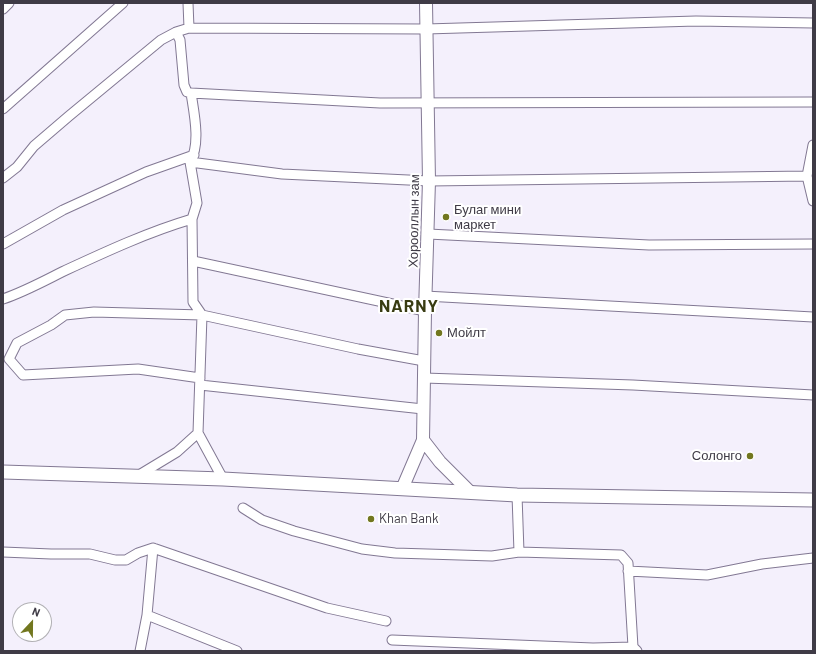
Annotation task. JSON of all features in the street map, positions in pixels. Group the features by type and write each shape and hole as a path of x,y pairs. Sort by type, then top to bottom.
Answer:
{"main road":[{"path":"3,472 223,478 518,495 813,500"}],"street":[{"path":"3,9 9,3"},
{"path":"3,109 124,3"},
{"path":"188,3 189,28"},
{"name":"Хорооллын зам","path":"402,489 423,440 429,181 426,3"},
{"path":"3,178 17,167 34,146 161,40 176,32 189,28 426,30 696,21 813,23"},
{"path":"176,32 180,40 184,85 186,92 191,94 380,103 813,102"},
{"path":"191,94 196,129 192,159 197,203 192,218 193,302 202,315 198,433 223,478"},
{"path":"813,145 807,176 813,201"},
{"path":"3,244 63,210 146,172 192,159 282,174 429,181 807,176"},
{"path":"3,299 168,226 192,218"},
{"path":"428,234 649,246 813,244"},
{"path":"193,261 425,311"},
{"path":"426,296 813,317"},
{"path":"423,409 200,382 138,369 23,375 6,359 17,343 51,325 65,315 94,312 202,315 358,349 424,361"},
{"path":"424,378 633,385 813,395"},
{"path":"139,475 177,452 198,433"},
{"path":"423,440 440,462 469,491"},
{"path":"518,495 519,552"},
{"path":"243,508 262,520 301,533 362,550 395,553 492,556 519,552 621,555 628,563 635,649 392,640"},
{"path":"3,552 90,554 115,560 126,560 138,553 153,548 327,608 386,621"},
{"path":"140,651 147,615 153,548"},
{"path":"628,571 707,575 762,564 813,558"},
{"path":"147,615 237,651"}],"place":[{"name":"Булаг мини маркет","path":"446,217"},
{"name":"Мойлт","path":"439,333"},
{"name":"Солонго","path":"750,456"},
{"name":"Khan Bank","path":"371,519"}],"district":[{"name":"NARNY","path":"409,306"}]}
